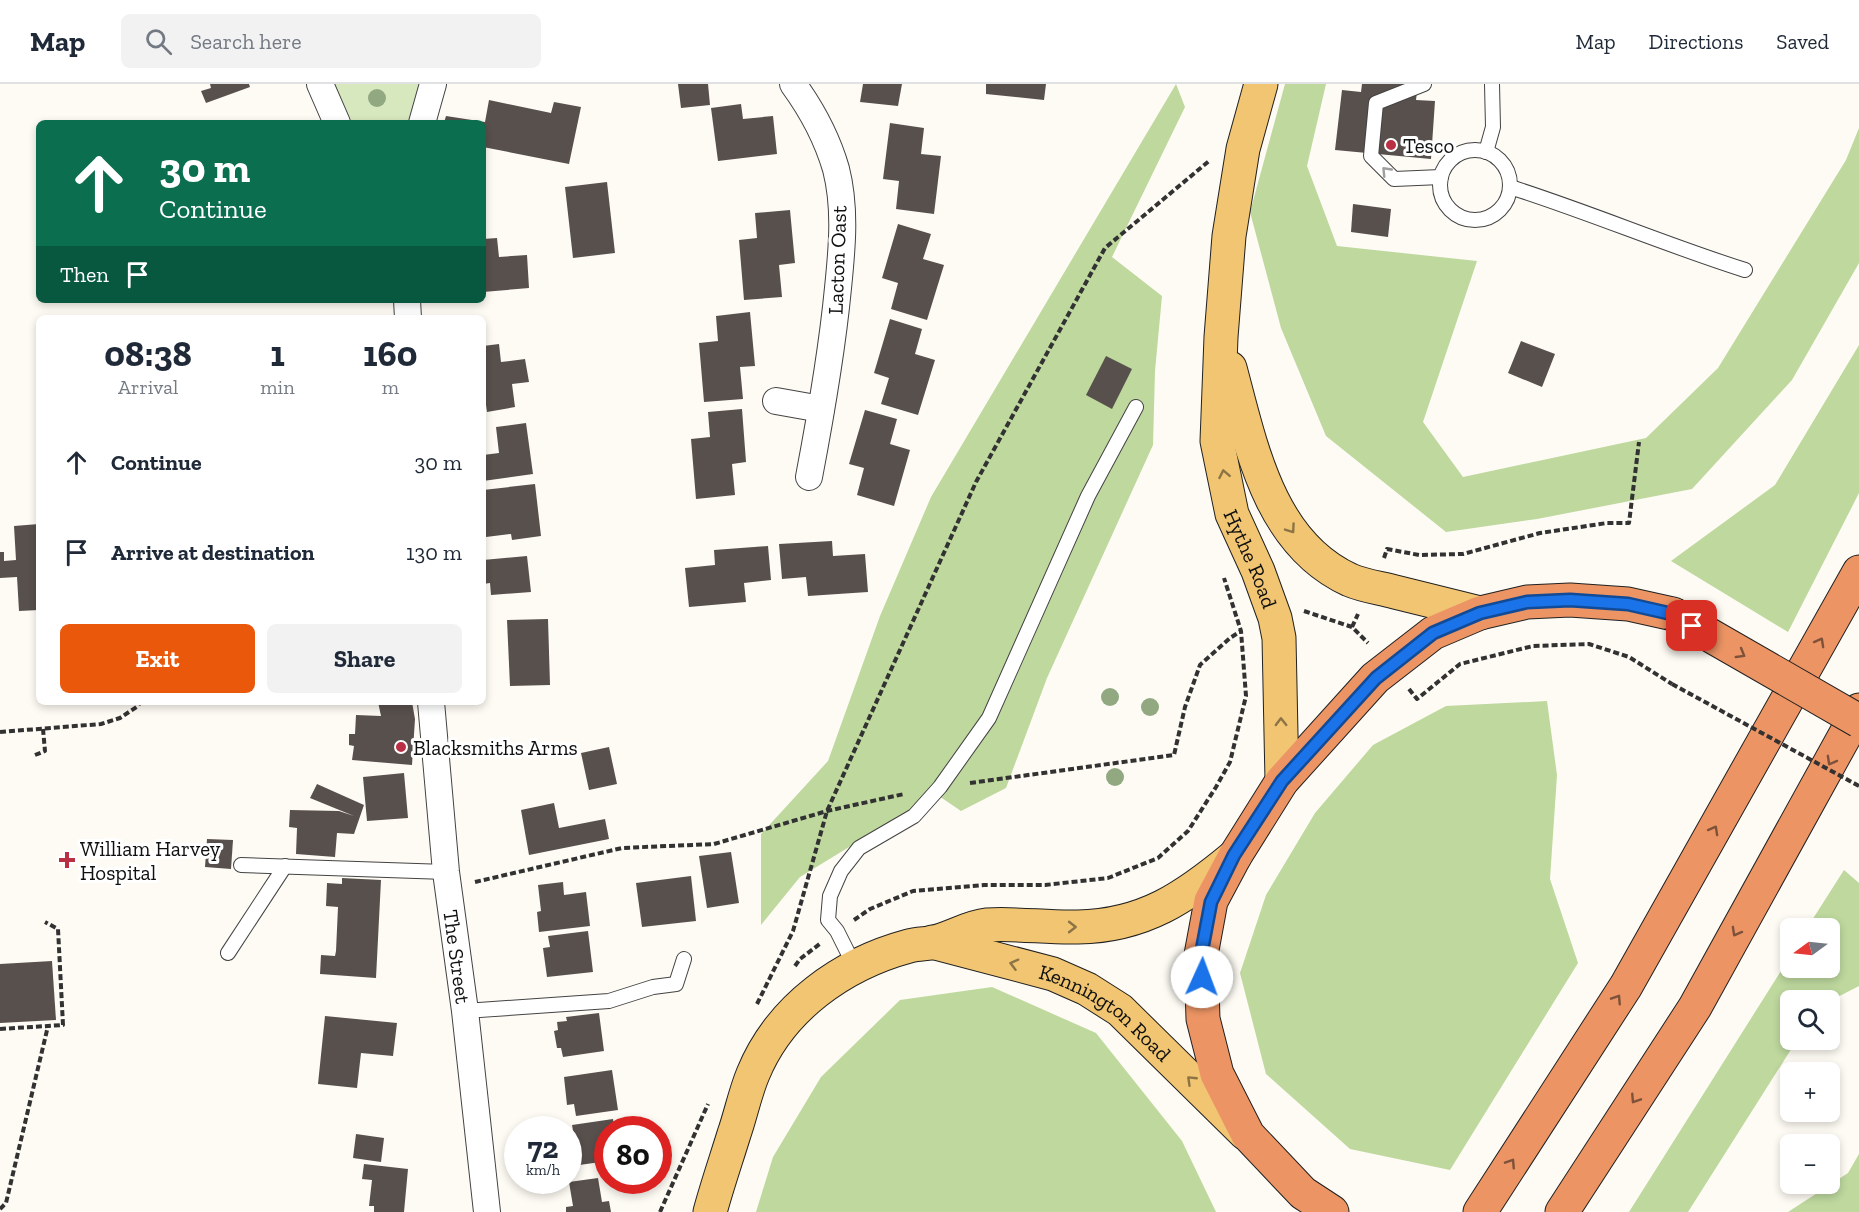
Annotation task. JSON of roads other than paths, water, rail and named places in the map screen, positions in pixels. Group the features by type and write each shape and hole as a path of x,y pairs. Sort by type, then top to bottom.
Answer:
{"highway":[{"path":"1480,1212 1626,986 1859,573"},
{"path":"1332,1212 1303,1193 1248,1135 1217,1074 1203,1019 1201,955 1211,902 1234,855 1282,781 1376,678 1433,633 1480,613 1527,602 1570,600 1628,604 1672,614 1859,722"},
{"path":"1562,1212 1695,1006 1859,710"},
{"path":"1274,1163 1289,1212"}],"main road":[{"name":"Hythe Road","path":"1261,84 1243,148 1229,236 1221,338 1217,441 1232,514 1258,571 1280,638 1282,781"},
{"name":"Hythe Road","path":"1221,338 1251,446 1269,494 1292,533 1318,562 1351,581 1480,613"},
{"name":"Kennington Road","path":"710,1212 753,1074 766,1047 794,1011 817,991 855,967 881,955 986,925 1078,927 1115,924 1177,900 1207,879 1234,855"},
{"name":"Kennington Road","path":"932,942 1053,974 1087,989 1120,1010 1248,1135"}],"street":[{"path":"321,84 336,120"},
{"path":"423,120 433,84"},
{"name":"Lacton Oast","path":"793,84 818,124 830,151 842,207 836,317 809,477"},
{"path":"776,401 821,410"},
{"name":"The Street","path":"431,705 447,880 465,1011 488,1212"}],"lane":[{"path":"1424,84 1376,103 1371,156 1394,179 1441,177"},
{"path":"1486,152 1493,127 1491,84"},
{"path":"1475,150 1486,152 1496,157 1504,165 1509,175 1508,198 1493,216 1482,220 1470,220 1449,209 1440,188 1441,177 1446,166 1464,152 1475,150"},
{"path":"1510,187 1547,198 1701,256 1745,270"},
{"path":"855,967 837,931 828,920 830,896 841,871 859,848 914,816 940,787 989,718 1088,496 1136,407"},
{"path":"241,865 285,866 447,880"},
{"path":"228,953 285,866"},
{"path":"465,1011 609,1001 653,987 676,984 684,959"}],"place":[{"name":"Tesco","path":"1391,145"},
{"name":"Blacksmiths Arms","path":"401,747"},
{"name":"William Harvey Hospital","path":"67,860"}]}
